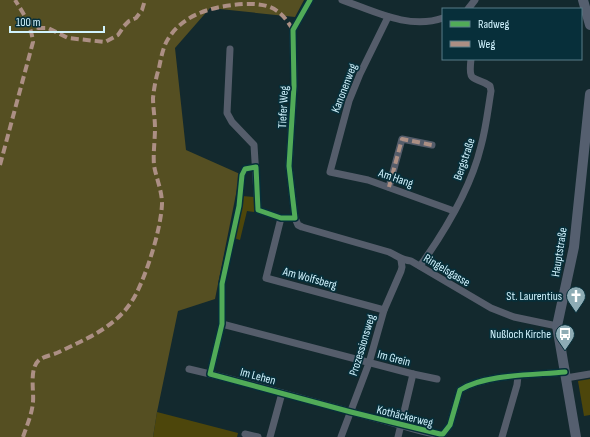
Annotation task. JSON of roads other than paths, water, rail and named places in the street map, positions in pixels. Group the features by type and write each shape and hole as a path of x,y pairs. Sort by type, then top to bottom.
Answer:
{"main road":[{"path":"583,0 590,25"},
{"name":"Hauptstraße","path":"576,437 557,326 574,247 590,94"}],"street":[{"name":"Tiefer Weg","path":"295,218 289,166 294,86 293,30 310,0"},
{"path":"342,0 396,20 425,22 442,18"},
{"path":"469,8 475,0"},
{"name":"Kanonenweg","path":"330,172 349,101 360,74 388,17"},
{"path":"230,49 228,113 232,122 254,145 258,210 281,218 295,218"},
{"name":"Bergstraße","path":"420,266 436,244 469,182 482,145 491,91 490,86 476,81 471,76 471,60"},
{"path":"389,187 402,139 432,145"},
{"name":"Am Hang","path":"330,172 368,180 454,211"},
{"name":"Am Wolfsberg","path":"281,218 266,278 384,310"},
{"name":"Ringelsgasse","path":"295,218 298,225 302,227 388,252 396,255 401,260 411,261 491,308 514,317 557,326"},
{"name":"Prozessionsweg","path":"341,437 369,363 384,310 401,272 401,260"},
{"path":"210,374 222,324 369,363"},
{"name":"Im Grein","path":"369,363 438,379"},
{"name":"Im Lehen","path":"189,369 351,412"},
{"name":"Im Grein","path":"398,437 413,374"},
{"name":"Kothäckerweg","path":"351,412 443,435 450,425 460,390 472,384 518,376 590,374"},
{"path":"502,437 517,385 518,376"},
{"path":"270,437 282,393"},
{"path":"245,434 258,437"}],"place":[{"name":"St. Laurentius","path":"576,313"},
{"name":"Nußloch Kirche","path":"565,351"}]}
